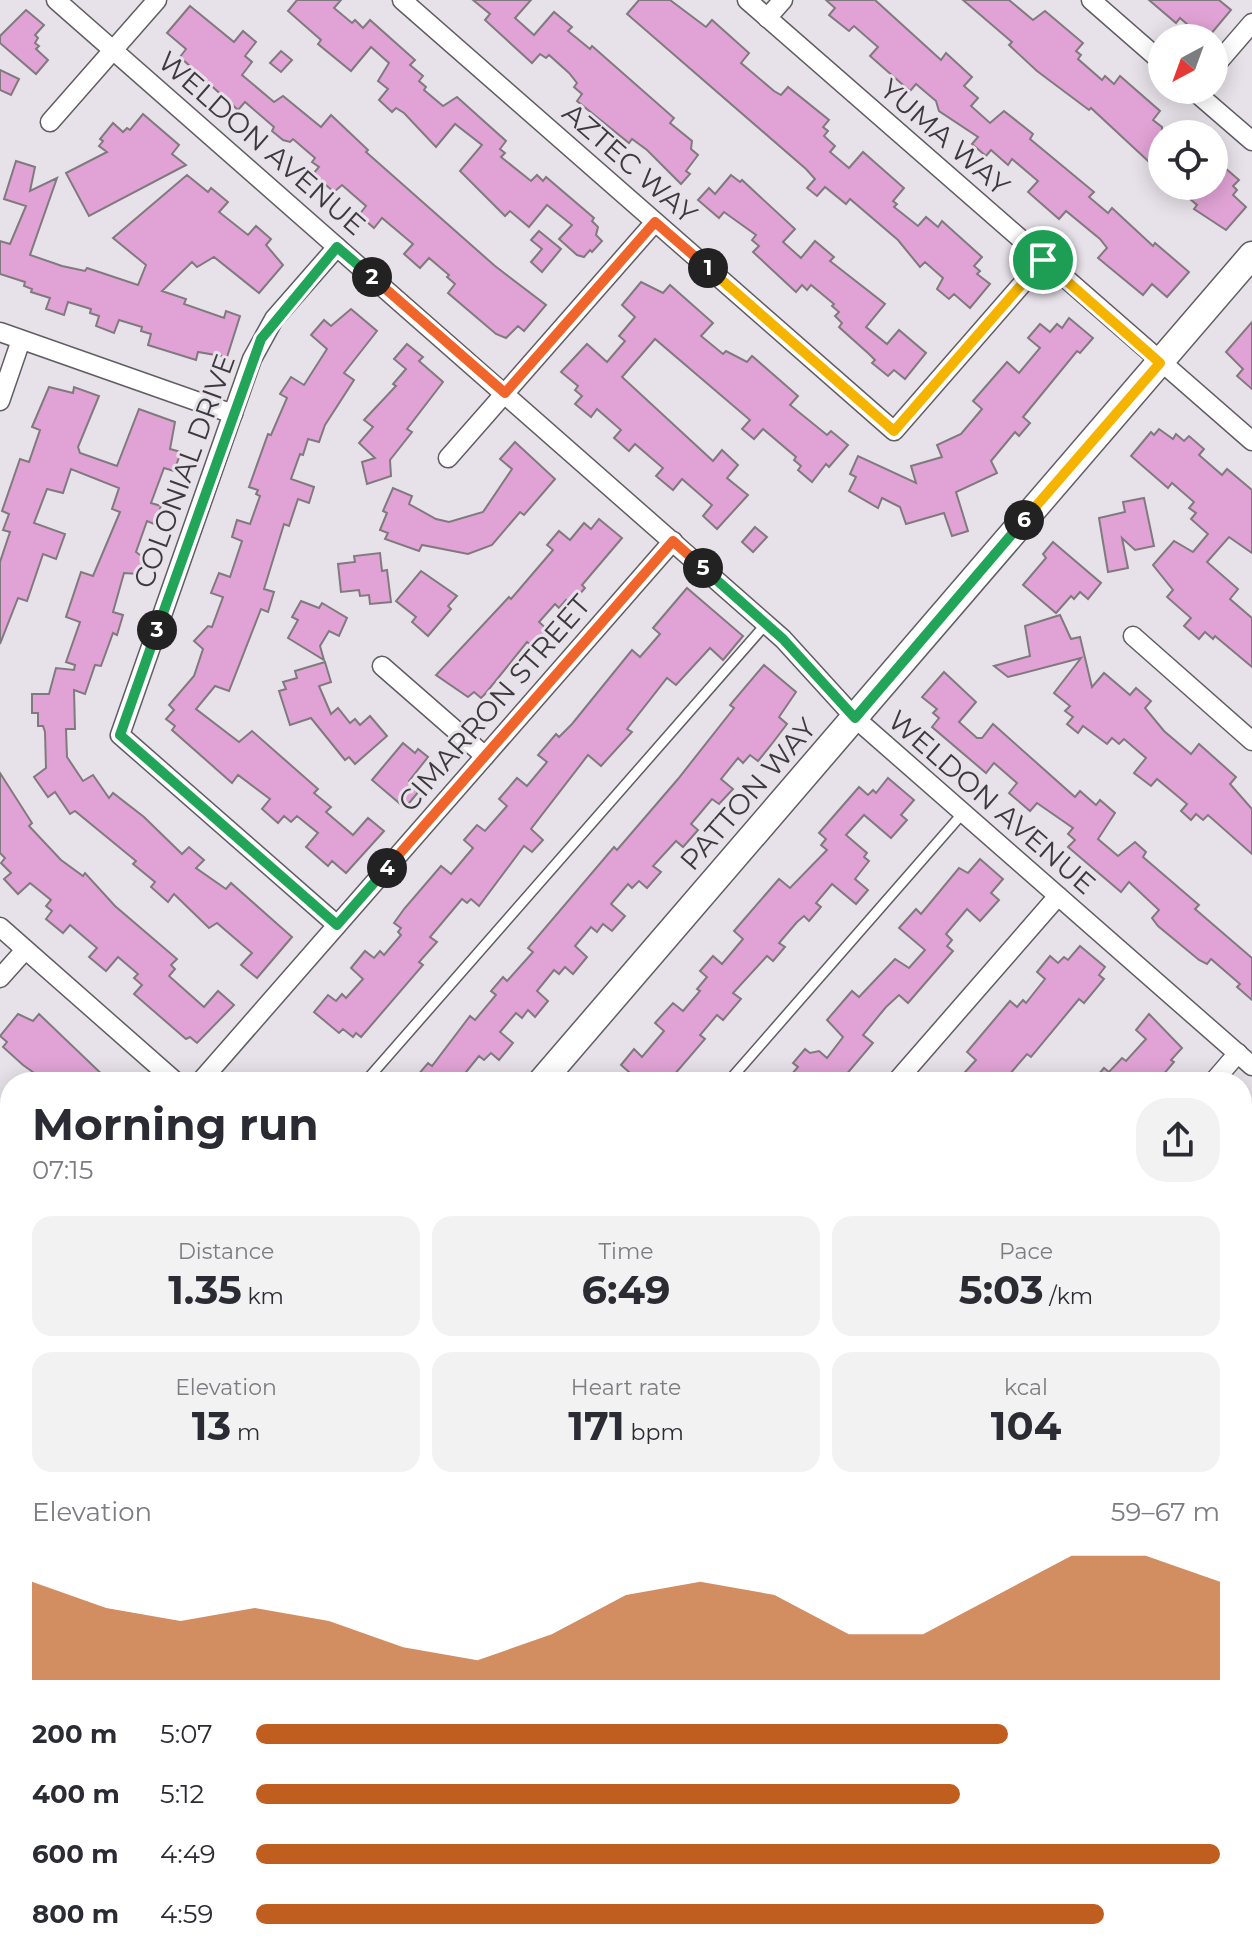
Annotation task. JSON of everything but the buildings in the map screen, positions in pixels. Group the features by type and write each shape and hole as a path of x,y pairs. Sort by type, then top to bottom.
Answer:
{"street":[{"name":"WELDON AVENUE","path":"56,0 767,624 855,718 1245,1060"},
{"path":"50,122 157,0"},
{"name":"AZTEC WAY","path":"402,0 894,431 1043,260"},
{"name":"YUMA WAY","path":"747,0 1252,441"},
{"path":"767,18 783,0"},
{"path":"1091,0 1148,50"},
{"path":"1228,51 1252,23"},
{"path":"1210,104 1252,141"},
{"path":"448,458 655,222"},
{"name":"COLONIAL DRIVE","path":"337,247 261,339 120,735 337,925"},
{"name":"PATTON WAY","path":"550,1072 1252,255"},
{"path":"0,332 233,414"},
{"path":"0,401 21,340"},
{"name":"CIMARRON STREET","path":"209,1072 673,541"},
{"path":"1133,636 1252,741"},
{"path":"382,666 485,756"},
{"path":"905,1072 1058,896"},
{"path":"0,927 165,1072"},
{"path":"0,978 25,950"},
{"path":"1228,1072 1245,1060"}],"lane":[{"path":"374,1072 767,624"},
{"path":"737,1072 963,813"}],"route":[{"path":"655,222 894,431 1043,260 1160,363 855,718 783,639 673,541 337,925 120,735 252,359 274,319 337,247 505,393 655,222"}]}
